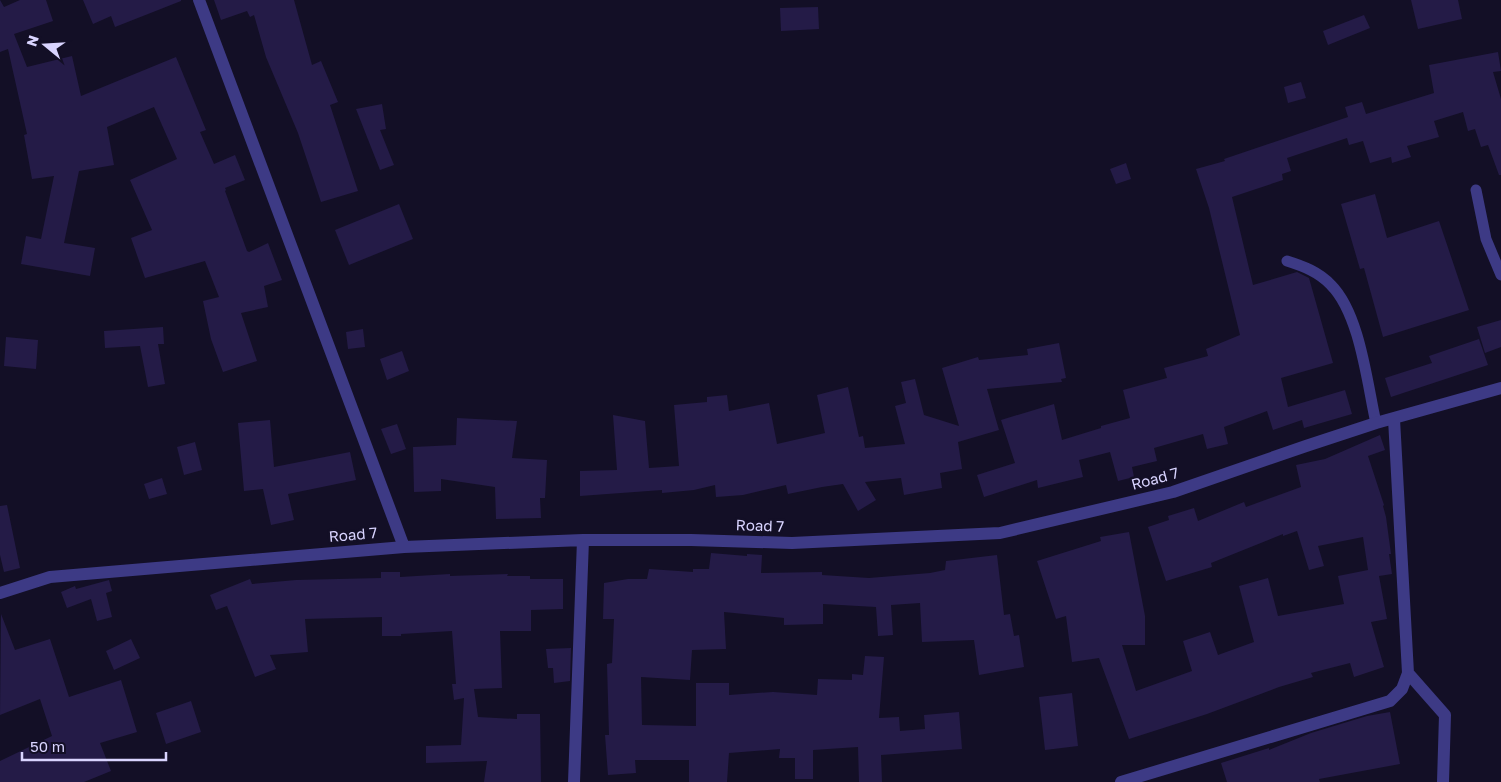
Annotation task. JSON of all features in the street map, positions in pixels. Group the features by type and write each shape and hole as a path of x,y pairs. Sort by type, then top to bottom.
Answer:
{"street":[{"path":"199,0 404,547"},
{"name":"Road 7","path":"0,593 50,577 404,547 583,540 691,540 792,543 1000,533 1173,492 1306,446 1501,388"},
{"path":"1121,782 1390,701 1402,689 1408,673 1394,419"},
{"path":"574,782 583,540"},
{"path":"1408,673 1445,715 1443,782"}],"lane":[{"path":"1476,190 1486,239 1501,275"},
{"path":"1287,261 1317,274 1332,285 1342,301 1355,327 1376,424"}],"building":[{"path":"0,0 4,7 20,0 46,0 53,21 14,34 27,67 72,56 81,96 176,57 206,130 200,132 214,164 235,155 245,180 225,188 225,191 247,251 249,252 268,243 282,280 264,286 268,307 241,313 257,361 223,372 211,339 203,301 219,297 205,261 145,278 131,238 152,230 130,180 177,159 154,107 107,127 114,165 79,171 64,243 95,248 90,276 21,264 26,236 41,239 54,176 32,179 24,135 27,134 8,49 0,52"},
{"path":"83,0 181,1 115,27 111,16 93,24"},
{"path":"214,0 294,0 312,65 321,61 338,102 330,105 358,191 321,202 298,133 266,57 254,15 250,17 247,11 221,20"},
{"path":"1411,0 1458,0 1462,19 1418,29"},
{"path":"818,7 819,29 781,31 780,8"},
{"path":"1364,15 1370,28 1328,45 1323,31"},
{"path":"1498,52 1501,71 1493,72 1501,99 1501,175 1499,175 1488,145 1481,147 1475,129 1468,131 1463,112 1434,121 1439,137 1407,146 1411,157 1392,163 1391,157 1370,163 1363,141 1349,145 1347,138 1287,158 1291,171 1282,174 1283,180 1232,197 1253,285 1297,272 1309,278 1333,363 1281,378 1288,407 1345,390 1352,414 1304,428 1302,420 1273,430 1267,411 1224,427 1228,444 1207,449 1203,434 1154,448 1157,461 1132,467 1134,477 1118,481 1110,452 1079,460 1083,477 1038,488 1037,480 984,497 977,475 1015,463 1001,420 1054,404 1062,440 1130,418 1123,390 1167,378 1164,368 1208,356 1206,349 1240,335 1209,208 1196,169 1225,161 1224,159 1348,117 1345,107 1362,102 1366,114 1434,93 1429,65"},
{"path":"1301,82 1306,98 1288,103 1284,87"},
{"path":"382,104 386,129 380,130 394,165 380,170 356,109"},
{"path":"1126,163 1131,179 1116,184 1110,169"},
{"path":"1375,194 1387,238 1439,221 1469,310 1383,337 1364,268 1360,269 1341,204"},
{"path":"399,204 413,239 349,265 335,230"},
{"path":"1501,320 1501,347 1485,353 1477,327"},
{"path":"163,327 164,344 158,344 165,384 148,387 140,346 105,348 104,331"},
{"path":"363,329 365,347 348,349 346,332"},
{"path":"6,337 38,340 36,369 4,366"},
{"path":"1479,339 1488,365 1391,397 1385,378 1432,363 1429,356"},
{"path":"1059,343 1066,378 1061,379 1062,382 987,389 999,430 958,442 962,469 940,473 942,488 904,495 901,478 865,482 876,500 858,511 843,484 788,494 786,485 743,495 716,497 715,485 694,490 662,493 662,490 580,496 580,471 617,470 613,415 645,421 649,468 679,466 674,405 707,402 707,397 727,395 729,411 769,403 777,444 825,433 817,395 848,387 859,437 863,436 865,448 905,444 895,406 906,403 901,382 915,379 924,415 959,426 942,368 978,357 979,360 1028,355 1027,349"},
{"path":"402,351 409,371 387,380 380,359"},
{"path":"457,418 517,421 512,458 547,460 545,498 540,498 541,518 496,519 495,487 441,479 441,491 414,492 413,447 456,445"},
{"path":"270,420 274,467 350,452 356,480 288,494 294,520 271,525 263,489 244,491 238,423"},
{"path":"397,424 406,449 391,454 381,429"},
{"path":"1380,435 1385,450 1368,456 1384,505 1391,554 1389,554 1392,574 1379,576 1387,619 1371,622 1384,667 1354,677 1350,663 1311,673 1313,677 1129,739 1099,658 1072,662 1066,616 1056,619 1037,561 1101,541 1100,537 1129,532 1145,616 1145,645 1122,645 1136,691 1192,671 1183,641 1210,632 1218,655 1254,642 1239,586 1268,578 1278,616 1344,604 1338,576 1368,570 1363,537 1318,546 1324,566 1309,570 1297,531 1283,536 1283,534 1211,563 1212,567 1166,581 1148,527 1169,520 1168,516 1194,508 1198,521 1244,502 1246,507 1301,487 1296,465 1325,459"},
{"path":"195,442 202,470 184,475 177,447"},
{"path":"162,478 167,494 149,499 144,484"},
{"path":"7,505 20,568 4,572 0,555 0,506"},
{"path":"711,553 747,556 747,554 762,555 761,573 822,572 822,575 869,578 930,573 945,570 946,561 997,555 1004,615 1010,614 1014,636 1019,635 1024,667 979,675 974,640 922,642 920,603 891,605 893,635 878,636 876,607 823,604 823,624 784,625 784,618 724,612 726,649 692,650 690,680 641,677 642,725 696,726 696,683 729,683 729,695 773,692 817,695 818,679 852,680 852,674 863,675 865,656 884,657 879,718 899,717 900,731 925,729 924,715 959,712 962,749 881,755 882,782 859,782 858,747 813,750 813,779 795,779 795,758 779,758 780,749 729,753 727,782 689,782 689,760 635,760 636,773 608,775 605,735 609,735 607,664 612,663 614,619 603,619 604,583 628,579 647,579 649,569 693,572 693,569 709,569"},
{"path":"381,572 400,572 400,577 450,574 450,576 508,574 507,576 530,576 530,579 563,579 563,609 531,610 531,631 500,631 502,688 474,689 478,717 517,719 517,714 540,714 541,782 484,782 487,761 426,763 426,746 461,745 464,698 454,700 452,684 456,684 452,631 382,636 382,617 305,619 308,652 270,655 276,669 255,677 227,606 216,610 210,595 250,579 252,584 296,580 381,578"},
{"path":"109,580 112,591 106,593 112,617 97,621 91,599 67,608 61,592 75,586 76,589"},
{"path":"1,614 15,650 50,639 69,697 121,680 137,732 100,743 111,771 84,782 0,782 0,761 52,736 40,699 0,715"},
{"path":"131,639 140,658 114,670 106,651"},
{"path":"571,648 570,681 554,683 553,668 548,668 546,649"},
{"path":"1072,693 1078,746 1045,750 1039,697"},
{"path":"191,701 201,732 166,744 156,713"},
{"path":"1390,712 1400,764 1319,779 1320,782 1227,782 1221,763 1269,748 1269,750 1311,733 1367,716"}]}
